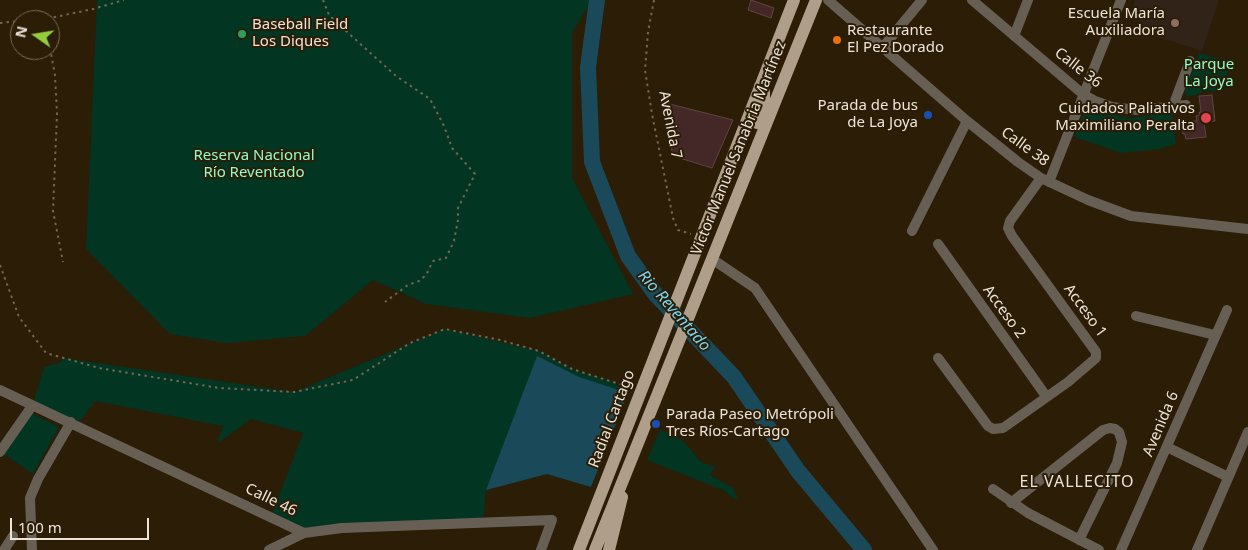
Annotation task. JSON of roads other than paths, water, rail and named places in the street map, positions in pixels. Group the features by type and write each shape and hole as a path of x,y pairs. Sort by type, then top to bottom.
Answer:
{"main road":[{"name":"Victor Manuel Sanabria Martínez","path":"676,300 794,0"},
{"name":"Victor Manuel Sanabria Martínez","path":"692,308 816,0"},
{"path":"753,157 749,154 748,146 762,113 764,92 760,86"},
{"name":"Radial Cartago","path":"578,548 676,300"},
{"name":"Radial Cartago","path":"595,550 692,308"},
{"path":"608,550 617,521 628,465"}],"street":[{"name":"Calle 38","path":"828,0 967,121 1018,162 1045,180 1112,210 1131,216 1247,226"},
{"path":"883,47 922,0"},
{"name":"Calle 36","path":"972,0 1084,95 1112,107 1128,110 1148,110 1186,104"},
{"path":"1014,36 1028,0"},
{"path":"1045,180 1084,95 1121,0"},
{"path":"1173,106 1190,61"},
{"path":"912,231 967,121"},
{"name":"Acceso 1","path":"938,358 988,426 993,429 1002,428 1068,382 1096,358 1096,352 1008,228 1010,221 1045,180"},
{"name":"Acceso 2","path":"938,244 1046,396"},
{"path":"712,259 755,288 910,518 934,550"},
{"name":"Avenida 6","path":"1121,550 1227,310"},
{"path":"1136,316 1215,335"},
{"name":"Calle 46","path":"0,390 304,532 342,528 552,520 541,550"},
{"path":"0,452 32,406"},
{"path":"32,550 30,498 38,479 71,422"},
{"path":"1011,503 1103,430 1110,428 1120,432 1122,442 1117,463 1079,540"},
{"path":"1197,550 1248,432"},
{"path":"1168,447 1228,477"},
{"path":"993,489 1011,503 1099,550"},
{"path":"269,550 304,532"},
{"path":"4,550 14,536"}],"water":[{"path":"537,356 579,377 628,393 591,487 547,474 486,490"}],"waterway":[{"name":"Rio Reventado","path":"597,0 588,67 592,162 628,256 656,295 734,377 798,471 864,550"}],"place":[{"name":"Escuela María Auxiliadora","path":"1175,23"},
{"name":"Baseball Field Los Diques","path":"242,34"},
{"name":"Restaurante El Pez Dorado","path":"837,40"},
{"name":"Parada de bus de La Joya","path":"928,115"},
{"name":"Cuidados Paliativos Maximiliano Peralta","path":"1206,118"},
{"name":"Parada Paseo Metrópoli Tres Ríos-Cartago","path":"656,424"}],"district":[{"name":"EL VALLECITO","path":"1077,482"}],"park label":[{"name":"Parque La Joya","path":"1209,74"},
{"name":"Reserva Nacional Río Reventado","path":"254,164"}]}
